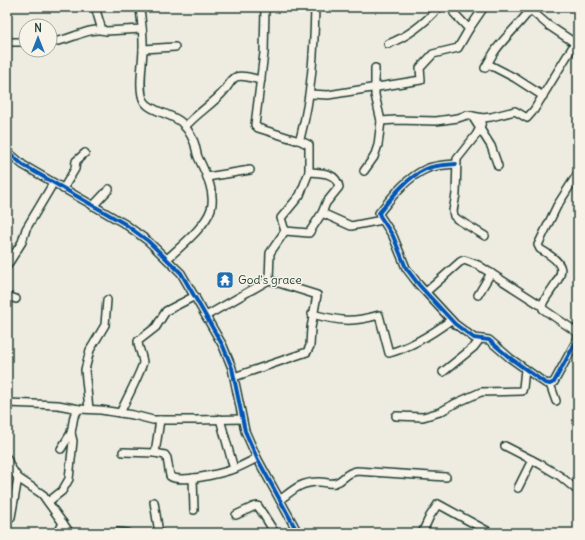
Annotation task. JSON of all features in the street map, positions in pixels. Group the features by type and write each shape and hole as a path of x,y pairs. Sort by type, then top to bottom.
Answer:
{"street":[{"path":"95,7 102,30"},
{"path":"140,7 143,48 141,85 142,96 145,102 152,108 171,116 185,127 194,142 197,155 207,177 211,196 211,209 203,223 189,240 167,259"},
{"path":"265,7 264,53 255,125 258,128 299,140 309,145 309,172 300,195 281,218 284,231 270,253 269,280"},
{"path":"299,140 306,118 310,94 315,33 315,7"},
{"path":"388,44 401,39 414,31 428,20 439,7"},
{"path":"310,94 328,95 421,80 420,68 433,54 458,48 484,7"},
{"path":"381,121 436,121 458,118 467,115 483,118 515,111 527,118 534,110 577,44 548,25 528,8 520,24 494,52 486,66 515,78 543,96"},
{"path":"454,13 469,29"},
{"path":"58,42 81,33 102,30 142,29"},
{"path":"7,42 18,42"},
{"path":"143,48 175,47"},
{"path":"364,171 374,157 378,145 381,121 374,87 375,68"},
{"path":"185,127 195,116 223,93 237,76 261,80"},
{"path":"472,116 491,146 498,166"},
{"path":"485,236 454,216 453,211 456,194 457,159 480,128 491,117"},
{"path":"480,128 483,118"},
{"path":"8,153 23,165 138,234 148,241 181,273 227,354 234,377 245,431 257,458 298,533"},
{"path":"63,189 75,169 76,161 85,153"},
{"path":"456,164 427,168 398,189 379,214 395,241 406,268 451,320 474,338 490,340 524,369 550,384 556,402"},
{"path":"207,177 250,170"},
{"path":"284,231 309,233 322,213 326,203 337,191 340,185 328,173 309,172"},
{"path":"542,306 561,273 561,267 559,262 551,255 540,249 538,245 557,206 578,173"},
{"path":"7,266 10,255 22,242 26,230 52,183"},
{"path":"93,206 109,189"},
{"path":"322,213 352,226 382,220"},
{"path":"426,292 464,260 478,265 491,273 542,306 543,309 578,333"},
{"path":"478,295 491,273"},
{"path":"206,316 269,280 316,294 312,314 310,346 307,352 234,377"},
{"path":"7,296 16,299"},
{"path":"120,413 143,363 138,341 156,327 166,311 195,296"},
{"path":"89,409 85,370 90,350 105,325 107,300"},
{"path":"312,314 350,321 359,321 379,315 389,353 402,350 436,332 451,320"},
{"path":"550,384 554,382 578,338"},
{"path":"443,372 474,347 480,339"},
{"path":"396,416 423,417 440,412 481,392 522,391 524,388 524,369"},
{"path":"7,403 58,405 79,409 120,413 153,420 242,418"},
{"path":"62,449 71,433 74,416 79,409"},
{"path":"220,419 234,469"},
{"path":"155,452 160,420"},
{"path":"48,502 62,490 69,479 73,441 71,433"},
{"path":"505,446 560,476 578,492"},
{"path":"123,452 155,452 165,455 167,458 170,476 175,479 193,478 234,469 257,458"},
{"path":"7,458 9,468 18,478 42,494 70,533"},
{"path":"518,488 532,460"},
{"path":"280,500 302,484 312,482 332,484 339,482 348,473 357,471 446,477"},
{"path":"11,517 18,478"},
{"path":"193,478 194,510"},
{"path":"154,502 159,533"},
{"path":"422,533 430,516 438,504 491,533"},
{"path":"236,515 258,506 275,533"},
{"path":"58,533 63,523"},
{"path":"118,532 128,533"}],"cycle path":[{"path":"7,151 23,165 125,224 148,241 181,273 223,346 232,368 245,431 257,458 298,533"},
{"path":"456,164 441,165 426,169 412,177 400,188 379,213 393,236 406,268 419,285 455,324 474,338 489,340 510,358 545,383 550,384 554,382 578,338"}],"place":[{"name":"God's grace","path":"225,280"}]}
